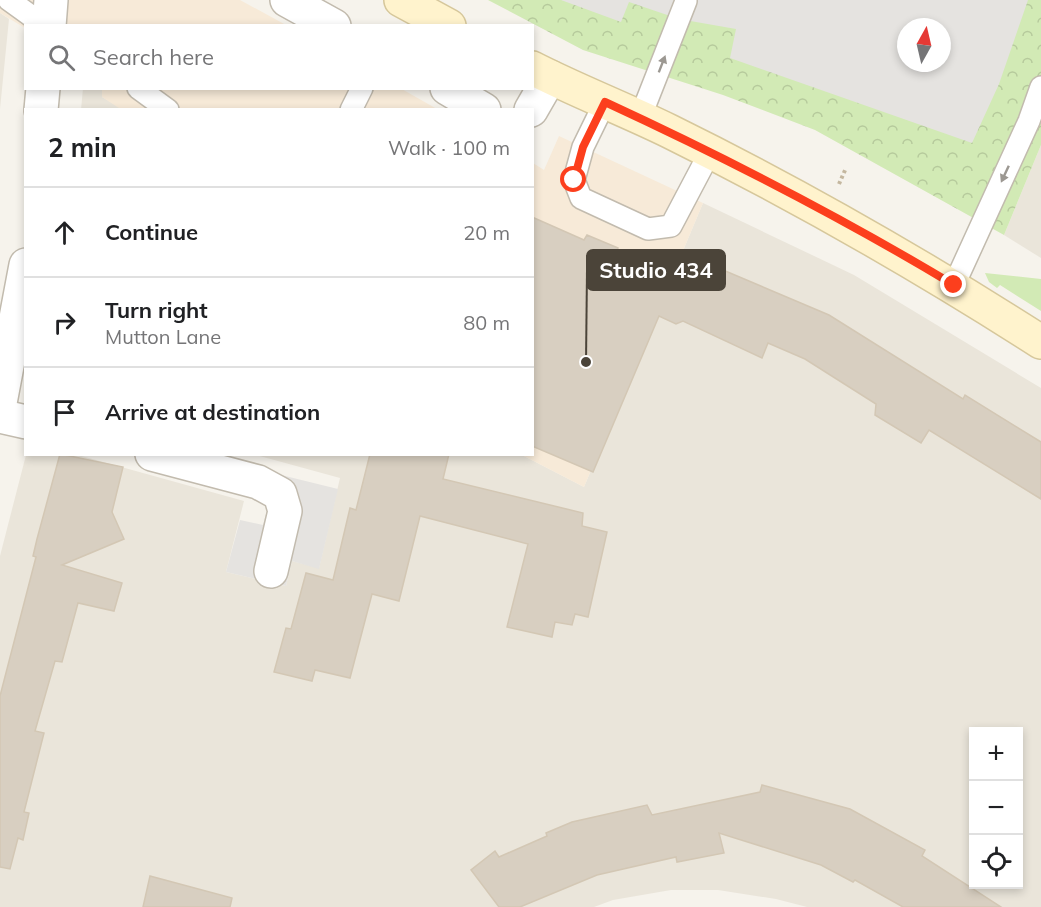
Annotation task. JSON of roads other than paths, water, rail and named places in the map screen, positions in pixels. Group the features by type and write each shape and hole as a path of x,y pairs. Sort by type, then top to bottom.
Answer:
{"main road":[{"path":"401,0 445,24"},
{"path":"541,73 710,152 827,212 954,285 1041,342"}],"street":[{"path":"47,24 51,0"},
{"path":"287,0 330,24"},
{"path":"532,108 541,73"},
{"path":"41,108 43,90"},
{"path":"450,90 481,108"},
{"path":"0,403 8,331 24,272"},
{"path":"0,416 24,422"},
{"path":"160,456 258,482 280,494 285,511 271,571"}],"lane":[{"path":"9,0 44,24"},
{"path":"640,118 686,1"},
{"path":"954,285 1029,121 1041,87"},
{"path":"141,90 165,108"},
{"path":"352,108 361,90"},
{"path":"605,102 583,147 574,180 581,198 648,229 671,226 710,152"}],"place":[{"name":"Studio 434","path":"586,362"}]}
